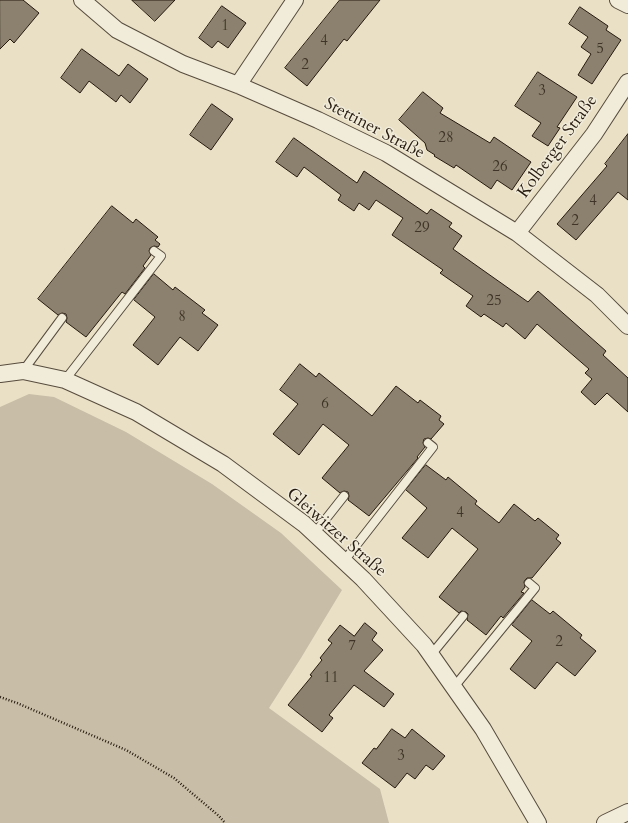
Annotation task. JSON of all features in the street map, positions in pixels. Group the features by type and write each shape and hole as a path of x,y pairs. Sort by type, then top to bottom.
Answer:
{"street":[{"name":"Stettiner Straße","path":"82,0 118,30 183,64 238,85 318,120 386,153 517,233 596,295 628,326"},
{"path":"238,85 295,0"},
{"path":"618,0 628,5"},
{"name":"Kolberger Straße","path":"517,233 594,134 628,82"},
{"name":"Gleiwitzer Straße","path":"0,374 22,371 65,380 136,412 223,464 304,524 363,578 424,645 483,729 538,823"},
{"path":"605,823 628,812"}],"lane":[{"path":"65,380 161,256 154,251"},
{"path":"22,371 62,318"},
{"path":"344,561 433,447 428,443"},
{"path":"314,534 344,496"},
{"path":"454,687 534,588 528,583"},
{"path":"431,655 463,616"}],"path":[{"path":"0,697 126,750 174,778 219,816 225,823"}],"shaded area":[{"path":"29,394 54,397 126,432 212,484 281,533 342,590 269,708 380,789 389,823 0,823 0,407"}],"building":[{"path":"0,0 23,0 39,13 14,43 10,39 0,49"},
{"path":"132,0 175,0 155,21"},
{"path":"340,0 380,0 347,41 344,39 307,86 285,68"},
{"path":"222,6 246,23 228,48 218,41 212,48 199,38"},
{"path":"580,7 608,26 606,30 621,40 592,84 578,75 591,54 581,47 588,37 569,24"},
{"path":"82,49 119,76 128,64 148,79 130,103 121,95 116,102 89,81 80,93 61,78"},
{"path":"538,72 577,97 557,127 560,128 548,146 532,136 541,123 515,106"},
{"path":"423,92 443,108 440,113 490,143 494,137 531,162 512,190 497,180 491,189 456,165 454,168 434,156 435,155 427,150 425,143 399,120"},
{"path":"212,104 233,119 211,150 190,135"},
{"path":"628,134 628,200 618,192 576,240 557,224 607,166 605,164"},
{"path":"294,138 357,183 364,171 427,214 431,209 452,223 449,227 462,236 453,249 528,302 538,291 606,351 603,355 628,378 628,412 607,393 595,405 581,392 592,379 585,373 589,369 537,324 525,339 506,323 503,327 484,314 481,317 466,306 473,296 440,273 443,270 392,235 403,218 376,200 369,210 359,203 354,211 338,200 341,195 304,167 297,177 276,162"},
{"path":"112,206 133,223 136,219 158,237 155,240 160,244 158,247 154,246 150,248 149,251 151,255 143,266 145,268 125,294 122,292 86,337 66,322 66,314 62,313 58,315 38,299"},
{"path":"154,274 173,290 175,287 205,310 202,313 218,325 198,351 180,337 158,365 133,345 155,317 134,300"},
{"path":"300,364 316,377 319,373 372,416 396,386 418,403 420,400 441,416 439,420 444,424 431,439 424,439 423,443 425,447 417,457 418,458 369,516 348,500 348,492 344,491 340,493 322,478 349,445 323,424 299,455 273,434 298,404 280,390"},
{"path":"426,465 446,480 448,477 477,501 475,504 499,523 514,504 535,521 538,518 559,535 556,539 561,543 532,578 527,578 525,580 525,587 521,592 524,593 503,618 501,616 486,635 467,620 468,614 466,612 461,611 459,613 439,597 478,549 452,528 428,558 402,538 427,508 406,490"},
{"path":"532,600 550,614 553,611 582,635 580,638 596,651 575,676 557,662 535,689 510,669 532,641 512,625"},
{"path":"365,623 377,633 372,640 383,650 364,671 394,694 384,707 354,685 329,715 333,718 322,732 288,705 312,676 310,675 322,660 320,658 332,643 328,640 340,625 354,636"},
{"path":"392,729 405,738 412,729 445,756 433,770 426,765 415,779 407,773 395,788 362,763 374,748 376,749"}]}
